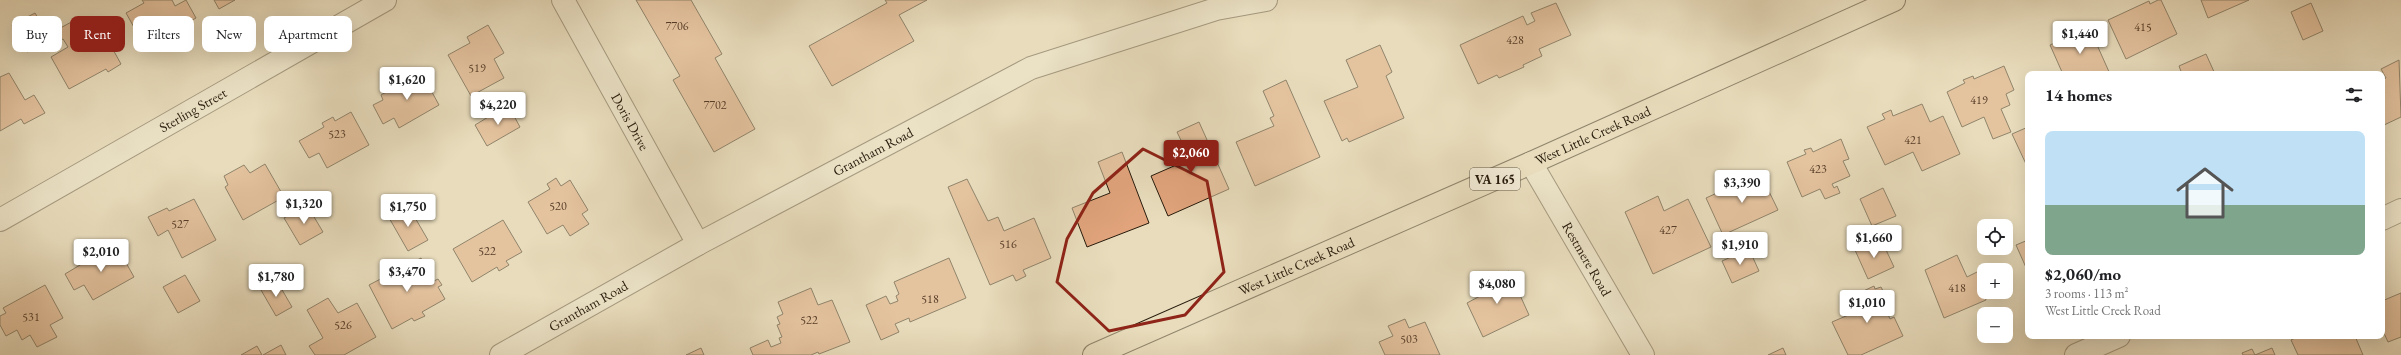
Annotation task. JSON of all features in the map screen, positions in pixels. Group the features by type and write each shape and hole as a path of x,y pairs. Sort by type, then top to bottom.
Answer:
{"main road":[{"name":"West Little Creek Road","path":"1094,355 1531,163 1894,0"}],"street":[{"name":"Sterling Street","path":"0,220 385,0"},
{"name":"Doris Drive","path":"563,0 698,244"},
{"name":"Grantham Road","path":"501,355 698,244 1031,68 1216,9 1266,0"},
{"name":"Restmere Road","path":"1531,163 1643,355"},
{"path":"2385,218 2401,210"},
{"path":"2076,355 2111,339"}],"highlighted area":[{"path":"1143,149 1207,181 1224,272 1185,315 1109,331 1057,282 1067,239 1093,193"}],"building":[{"path":"142,0 172,0 175,6 186,0 196,18 194,19 194,16 133,16 133,25 126,13 144,3"},
{"path":"214,0 235,0 219,9"},
{"path":"636,0 691,0 722,54 715,58 755,129 714,152 673,80 680,76"},
{"path":"885,0 927,0 899,15 914,41 832,86 809,46 887,3"},
{"path":"2161,0 2177,34 2126,59 2108,20 2149,1 2150,4"},
{"path":"2201,0 2249,0 2208,18"},
{"path":"1556,3 1571,35 1539,49 1542,56 1523,65 1524,67 1499,78 1497,75 1478,84 1460,45 1523,16 1527,25 1535,21 1531,13"},
{"path":"2311,3 2323,31 2303,40 2291,12"},
{"path":"35,13 37,16 29,16"},
{"path":"70,23 70,52 114,52 121,64 108,72 106,69 69,89 51,57 62,52 68,47 62,39 62,27"},
{"path":"488,25 504,53 494,59 504,78 471,96 448,55 470,43 467,37"},
{"path":"2089,27 2109,71 2062,71 2050,45"},
{"path":"1380,45 1392,72 1386,76 1404,118 1349,142 1347,138 1342,141 1324,101 1358,87 1346,60"},
{"path":"2206,54 2214,71 2181,71 2179,66"},
{"path":"2399,60 2401,117 2385,125 2386,78 2385,71 2382,71 2381,69"},
{"path":"2004,66 2014,90 2006,94 2010,105 2001,109 2011,132 1993,139 1984,117 1962,127 1947,92 1965,83 1963,80 1973,76 1974,79"},
{"path":"421,72 439,105 399,128 394,118 383,124 373,105 383,100 381,95"},
{"path":"9,73 25,100 34,95 45,113 24,124 21,119 0,131 0,77"},
{"path":"1286,80 1320,157 1255,186 1236,142 1274,126 1270,118 1274,116 1263,91"},
{"path":"1922,104 1930,122 1943,116 1960,154 1922,171 1913,152 1885,165 1867,127 1885,119 1882,114 1891,110 1893,116"},
{"path":"508,105 520,127 487,146 475,125"},
{"path":"351,112 369,145 327,168 319,153 309,158 299,141 324,127 322,123 333,117 335,121"},
{"path":"1199,122 1229,189 1168,216 1151,176 1190,159 1177,132"},
{"path":"2025,128 2025,162 2012,134"},
{"path":"1841,139 1849,159 1843,161 1850,176 1832,184 1834,188 1837,186 1840,193 1825,199 1820,189 1802,197 1787,162 1806,154 1804,150 1811,148 1813,152"},
{"path":"1122,152 1149,223 1087,247 1072,208 1110,193 1098,162"},
{"path":"265,164 284,197 243,220 225,187 228,185 224,176 244,165 250,173"},
{"path":"1746,173 1751,180 1761,175 1778,210 1723,235 1706,198 1741,182 1739,177"},
{"path":"556,178 561,186 570,180 588,210 582,214 589,224 570,236 563,225 547,234 528,202 550,189 547,184"},
{"path":"967,179 988,221 998,217 1004,231 1034,218 1051,258 1023,270 1026,276 1016,281 1013,275 990,285 948,187"},
{"path":"1883,188 1896,216 1872,226 1860,199"},
{"path":"1658,196 1664,211 1688,199 1711,247 1653,274 1625,212"},
{"path":"194,199 216,240 182,258 168,230 158,236 148,217 167,208 169,211"},
{"path":"407,204 428,240 408,251 388,216"},
{"path":"307,205 323,232 300,245 284,218"},
{"path":"503,220 522,252 506,261 509,265 499,271 497,267 472,282 453,249"},
{"path":"1881,239 1894,267 1868,279 1855,250"},
{"path":"2025,241 2025,265 2016,245"},
{"path":"116,245 134,277 93,300 84,285 74,290 65,274 90,259 88,255 98,249 101,253"},
{"path":"1749,249 1759,271 1732,283 1722,261"},
{"path":"1957,255 1967,277 1977,272 1977,299 1986,300 1944,318 1925,270"},
{"path":"421,258 434,281 438,279 442,285 438,287 445,299 422,312 425,316 414,321 412,318 392,329 369,285"},
{"path":"949,258 966,298 910,322 909,318 895,324 899,332 881,340 866,305 886,296 890,304 898,301 896,296 899,294 894,282"},
{"path":"1509,271 1529,315 1483,337 1467,303 1480,296 1475,287"},
{"path":"185,275 200,301 178,313 163,287"},
{"path":"277,281 292,307 276,316 261,290"},
{"path":"45,285 63,318 50,325 57,337 37,347 30,335 22,340 17,330 6,336 0,325 0,316 6,313 3,308"},
{"path":"1874,286 1875,289 1881,287 1886,297 1879,300 1882,301 1890,319 1894,317 1903,336 1861,355 1848,355 1832,322 1853,313 1848,302 1854,299 1853,296"},
{"path":"811,288 818,305 832,300 850,342 819,354 818,352 811,355 753,355 750,348 768,340 771,347 781,343 779,338 782,337 777,325 780,324 777,317 783,314 778,302"},
{"path":"2401,293 2401,337 2388,342 2385,336 2385,300"},
{"path":"328,298 338,313 357,303 376,337 344,355 315,355 309,346 323,338 307,310"},
{"path":"1405,319 1409,328 1425,322 1440,355 1385,355 1379,342 1393,336 1388,326"},
{"path":"2356,339 2363,355 2298,355 2291,340"},
{"path":"281,345 286,355 263,355"},
{"path":"257,346 262,355 241,355"},
{"path":"701,348 704,355 686,355"},
{"path":"1783,348 1786,355 1768,355"},
{"path":"2272,348 2275,355 2255,355"},
{"path":"2252,349 2255,355 2243,355 2242,353"}]}
